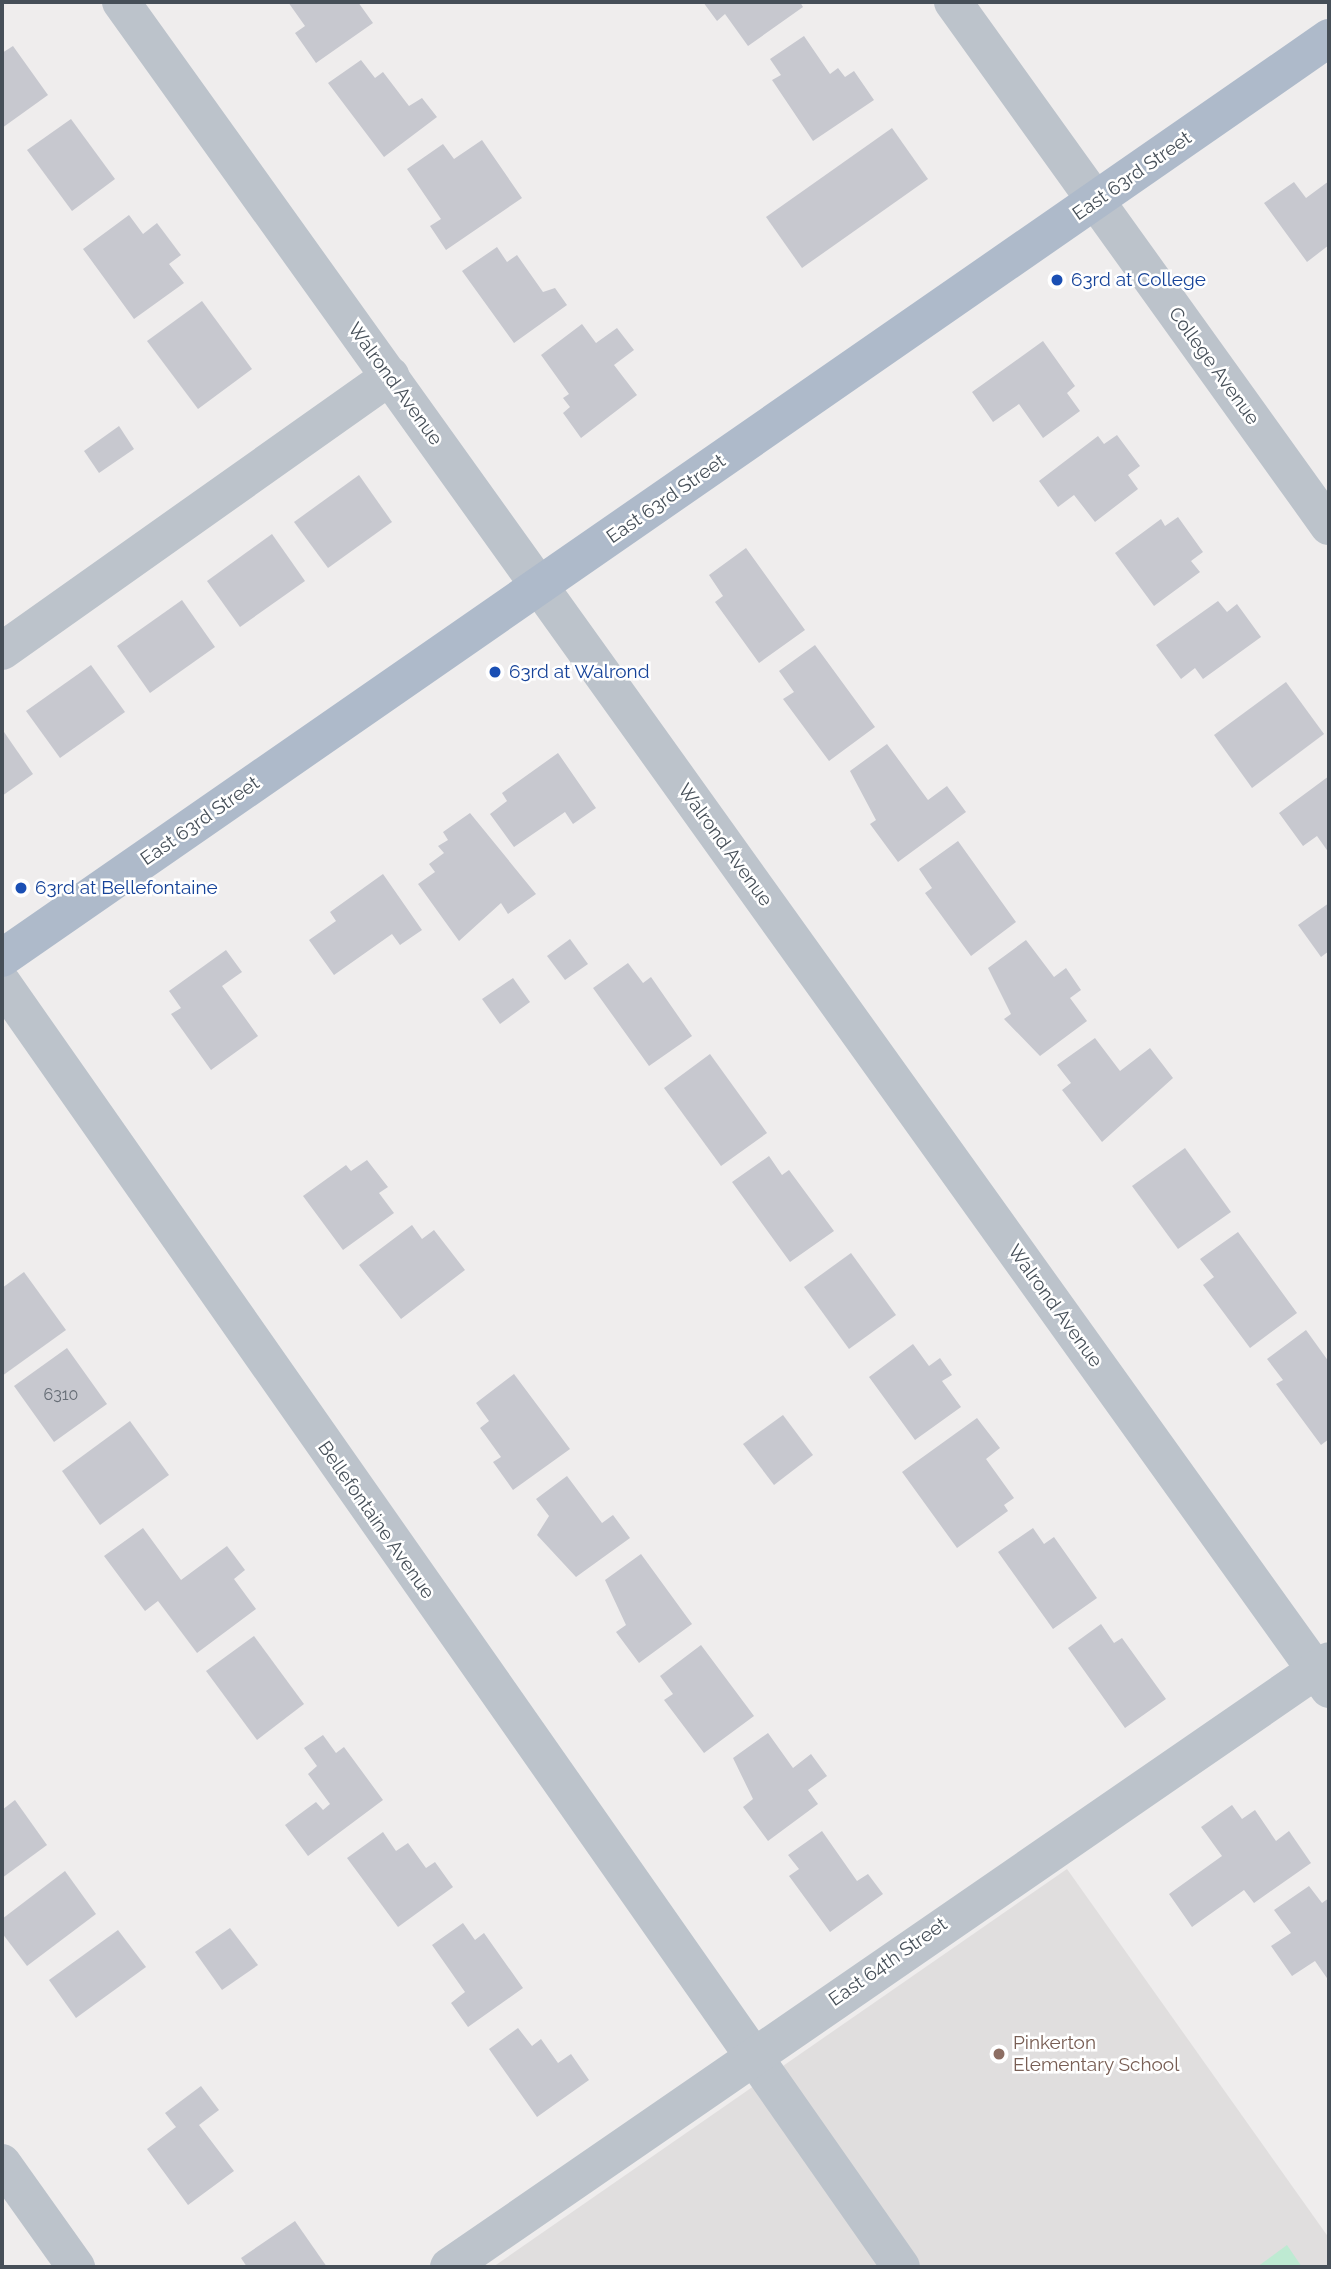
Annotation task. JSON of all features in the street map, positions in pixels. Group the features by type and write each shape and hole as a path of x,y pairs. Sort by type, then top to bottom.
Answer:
{"main road":[{"name":"East 63rd Street","path":"2,958 1329,38"}],"street":[{"name":"Walrond Avenue","path":"121,2 1324,1673"},
{"name":"College Avenue","path":"953,2 1329,526"},
{"path":"2,651 390,376"},
{"name":"Bellefontaine Avenue","path":"2,983 751,2057 901,2267"},
{"name":"East 64th Street","path":"449,2267 751,2057 1324,1673"},
{"path":"2,2164 76,2267"}],"shaded area":[{"name":"Pinkerton Elementary School","path":"1067,1869 1329,2238 1329,2267 493,2267"}],"green space":[{"path":"1287,2245 1302,2267 1257,2267"}],"building":[{"path":"288,2 358,2 373,23 316,63 295,33 305,26"},
{"path":"703,2 800,2 803,7 748,46 725,14 717,21"},
{"path":"804,36 830,74 838,68 845,77 854,71 874,100 813,141 772,80 781,75 770,59"},
{"path":"13,46 48,95 2,128 2,53"},
{"path":"361,60 375,78 383,72 409,106 422,98 437,117 384,157 328,83"},
{"path":"71,119 115,179 72,211 27,150"},
{"path":"892,128 928,179 802,268 766,217"},
{"path":"482,140 522,198 446,250 430,226 441,219 407,169 443,144 454,159"},
{"path":"1329,181 1329,245 1307,262 1264,203 1294,182 1306,198"},
{"path":"129,215 143,234 157,223 181,255 169,264 184,283 134,319 83,249"},
{"path":"497,247 507,262 517,255 543,292 555,288 567,305 514,343 462,271"},
{"path":"202,301 252,369 198,409 147,341"},
{"path":"582,324 596,343 617,328 634,350 614,365 637,395 581,438 563,413 570,407 563,398 569,394 541,355"},
{"path":"1043,341 1075,386 1067,393 1080,411 1043,438 1019,404 993,422 972,392"},
{"path":"119,426 134,449 99,473 84,451"},
{"path":"1117,435 1140,466 1128,475 1138,489 1095,522 1074,495 1058,507 1039,481 1098,436 1104,444"},
{"path":"359,475 392,522 328,568 294,522"},
{"path":"1178,517 1203,552 1191,561 1200,572 1154,606 1115,553 1161,519 1165,526"},
{"path":"272,534 305,581 240,627 207,581"},
{"path":"746,548 805,630 759,663 715,602 723,596 709,575"},
{"path":"182,600 215,647 150,693 117,646"},
{"path":"1218,601 1227,612 1237,604 1261,637 1203,679 1195,668 1181,679 1156,645"},
{"path":"815,645 875,727 829,761 783,699 794,692 779,671"},
{"path":"91,665 125,712 60,758 26,711"},
{"path":"1286,682 1324,734 1252,788 1214,735"},
{"path":"2,729 33,774 2,796"},
{"path":"887,744 928,800 947,786 966,812 898,862 870,824 876,820 850,771"},
{"path":"558,753 596,808 573,824 565,812 514,847 490,814 507,801 502,793"},
{"path":"1329,776 1329,853 1317,836 1303,846 1279,813"},
{"path":"470,813 536,894 508,914 501,903 459,941 418,884 435,872 429,864 444,853 438,846 448,840 443,832"},
{"path":"958,841 1016,922 971,956 925,893 932,888 919,869"},
{"path":"383,874 422,930 400,945 392,934 334,975 309,940 336,921 330,912"},
{"path":"1329,903 1329,951 1321,957 1298,925"},
{"path":"570,939 588,964 565,980 547,956"},
{"path":"1026,940 1054,977 1066,968 1081,990 1070,998 1087,1021 1040,1056 1004,1019 1011,1014 988,968"},
{"path":"226,950 242,972 222,986 258,1036 211,1070 171,1014 181,1008 169,991"},
{"path":"628,963 643,983 651,977 692,1036 649,1066 593,988"},
{"path":"513,978 530,1002 500,1024 482,999"},
{"path":"1095,1038 1120,1071 1150,1048 1173,1078 1102,1142 1062,1090 1071,1083 1057,1065"},
{"path":"710,1054 767,1133 721,1166 664,1088"},
{"path":"1185,1148 1231,1212 1178,1249 1132,1186"},
{"path":"769,1156 782,1175 789,1170 834,1231 790,1262 732,1182"},
{"path":"367,1160 388,1187 379,1193 394,1213 343,1250 303,1196 346,1165 351,1171"},
{"path":"412,1225 422,1239 434,1230 465,1270 401,1319 359,1265"},
{"path":"1238,1232 1297,1313 1250,1348 1203,1285 1214,1277 1200,1259"},
{"path":"851,1253 896,1315 849,1349 804,1287"},
{"path":"24,1272 66,1330 2,1376 2,1288"},
{"path":"1306,1330 1329,1362 1329,1439 1321,1445 1276,1384 1283,1380 1267,1359"},
{"path":"913,1344 929,1366 940,1358 952,1375 942,1381 961,1407 915,1440 869,1377"},
{"path":"67,1348 107,1404 54,1442 14,1386"},
{"path":"514,1374 570,1449 513,1490 493,1462 501,1457 480,1428 489,1421 476,1403"},
{"path":"783,1415 813,1455 774,1485 743,1444"},
{"path":"977,1418 1000,1448 986,1459 1014,1498 1004,1505 1008,1511 957,1548 902,1472"},
{"path":"130,1421 169,1475 100,1525 62,1471"},
{"path":"567,1476 602,1523 613,1515 630,1538 576,1577 537,1535 549,1516 536,1499"},
{"path":"143,1528 181,1580 227,1546 245,1570 234,1579 256,1609 197,1653 158,1601 145,1611 104,1556"},
{"path":"1033,1528 1044,1544 1054,1537 1097,1598 1053,1629 998,1552"},
{"path":"641,1554 692,1624 639,1663 616,1632 626,1625 605,1580"},
{"path":"1101,1624 1114,1643 1122,1638 1166,1699 1125,1728 1068,1648"},
{"path":"254,1636 304,1704 257,1740 206,1671"},
{"path":"701,1645 754,1716 704,1753 664,1700 673,1694 660,1676"},
{"path":"768,1733 793,1768 811,1754 827,1776 808,1790 818,1804 768,1841 743,1807 753,1799 733,1758"},
{"path":"323,1735 336,1753 344,1747 383,1800 308,1856 285,1825 316,1802 323,1810 330,1804 308,1774 317,1766 304,1748"},
{"path":"15,1800 47,1845 2,1878 2,1810"},
{"path":"1232,1805 1242,1819 1255,1810 1276,1841 1289,1831 1311,1863 1254,1903 1244,1890 1192,1927 1169,1894 1222,1856 1201,1827"},
{"path":"822,1831 857,1881 868,1874 883,1894 830,1932 789,1876 799,1869 788,1855"},
{"path":"383,1832 396,1851 408,1843 426,1868 435,1862 453,1887 398,1927 347,1858"},
{"path":"65,1871 96,1914 27,1966 2,1933 2,1919"},
{"path":"1309,1886 1322,1903 1329,1898 1329,1981 1315,1961 1292,1976 1271,1946 1291,1933 1274,1910"},
{"path":"463,1923 475,1940 484,1933 523,1988 468,2027 451,2003 465,1992 432,1945"},
{"path":"230,1928 258,1965 222,1990 195,1952"},
{"path":"118,1930 146,1967 76,2018 49,1980"},
{"path":"518,2028 532,2046 541,2039 558,2063 571,2054 589,2080 537,2117 489,2049"},
{"path":"201,2086 219,2110 199,2125 234,2171 188,2205 147,2149 176,2127 165,2113"},
{"path":"295,2221 327,2267 247,2267 241,2258"}],"place":[{"name":"63rd at College","path":"1057,280"},
{"name":"63rd at Walrond","path":"495,672"},
{"name":"63rd at Bellefontaine","path":"21,888"},
{"name":"Pinkerton Elementary School","path":"999,2054"}]}
